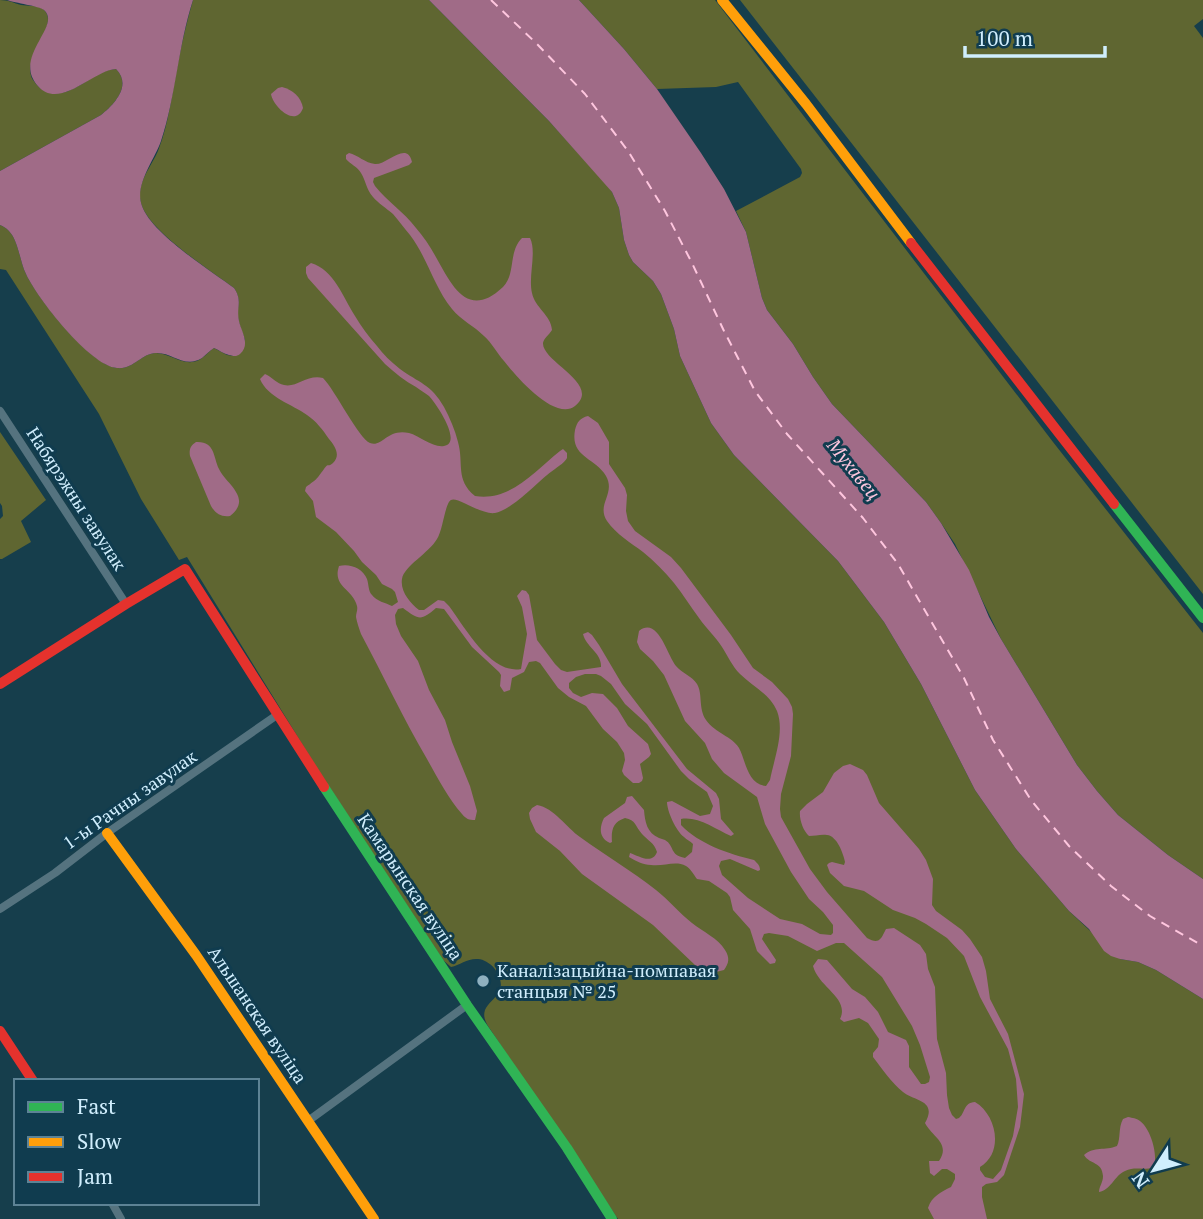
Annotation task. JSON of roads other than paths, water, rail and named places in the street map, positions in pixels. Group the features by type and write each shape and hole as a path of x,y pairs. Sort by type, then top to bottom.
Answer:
{"street":[{"path":"722,0 806,104 1203,618"},
{"name":"Набярэжны завулак","path":"0,411 126,604"},
{"name":"Камарынская вуліца","path":"126,604 186,569 277,715 467,1005 567,1148 612,1219"},
{"path":"0,684 126,604"},
{"name":"1-ы Рачны завулак","path":"0,909 277,715"},
{"name":"Альшанская вуліца","path":"107,833 196,955 374,1219"},
{"path":"308,1121 467,1005"},
{"path":"0,1031 32,1079"}],"water":[{"path":"7,0 193,0 166,124 143,181 140,198 148,217 169,240 234,288 239,300 238,316 245,342 239,355 227,354 214,348 202,358 190,362 156,353 123,368 117,368 93,356 79,344 32,285 11,233 0,225 0,171 101,115 120,94 122,81 116,69 66,92 46,92 37,85 31,74 30,63 48,17 44,10"},
{"name":"Мухавец","path":"429,0 579,0 657,89 724,189 746,232 767,310 832,404 926,502 941,523 969,570 1001,639 1077,765 1118,815 1203,879 1203,999 1156,970 1138,962 1111,956 1104,951 1089,929 1069,911 1016,849 975,790 921,684 884,622 838,561 734,455 711,423 680,356 674,329 661,294 629,255 619,208 612,192 549,121"},
{"path":"282,87 298,97 303,108 300,114 290,116 276,104 271,94"},
{"path":"349,153 375,164 401,153 409,156 412,162 409,165 374,178 373,182 422,235 456,289 471,300 491,296 503,287 507,282 518,244 522,238 530,238 533,250 532,293 549,320 552,330 543,343 551,358 569,373 581,390 581,398 575,406 557,408 536,395 487,339 452,309 410,235 393,214 371,194 360,171 346,159"},
{"path":"311,263 332,278 362,328 385,355 439,399 457,438 462,477 475,496 488,497 511,490 563,449 567,453 563,462 516,502 501,511 489,513 451,500 437,539 404,574 403,588 409,600 419,610 424,610 438,600 444,601 479,647 489,657 510,669 521,669 527,634 517,596 522,590 529,595 537,640 561,670 567,672 601,667 599,658 583,634 588,632 592,635 622,684 687,769 716,793 721,819 734,834 731,836 694,819 681,819 681,825 705,843 757,863 760,868 758,871 730,859 721,861 719,866 722,875 748,898 780,919 802,924 820,934 831,935 833,925 809,899 791,872 765,824 757,797 724,773 712,759 705,743 685,721 664,675 640,649 637,642 639,631 646,628 657,633 676,666 697,684 706,720 736,744 751,777 766,786 770,780 779,737 777,711 765,695 737,671 667,575 607,521 604,515 609,488 606,476 580,452 574,439 581,419 588,416 598,423 609,442 609,464 625,488 628,521 635,531 671,557 681,568 753,668 772,682 792,707 791,756 780,809 781,817 810,869 867,938 877,941 886,929 894,928 920,945 926,954 935,987 937,1039 946,1073 949,1108 956,1119 968,1104 975,1102 988,1116 993,1125 995,1144 988,1161 980,1170 985,1177 993,1179 1001,1170 1013,1136 1018,1107 1016,1079 1008,1049 980,997 964,956 947,938 926,924 893,910 864,891 844,886 830,873 827,865 832,862 844,865 843,854 837,842 827,835 809,836 802,825 800,811 823,792 834,773 843,766 850,764 867,775 879,803 926,860 933,879 932,905 962,930 982,957 990,999 1008,1034 1024,1094 1020,1127 1004,1175 997,1182 982,1187 987,1219 934,1219 928,1208 937,1195 951,1187 955,1174 947,1169 942,1169 934,1176 930,1173 929,1161 939,1161 943,1149 925,1123 929,1110 927,1105 899,1088 873,1057 879,1039 868,1023 859,1018 844,1022 840,1019 841,1005 821,981 813,966 818,959 827,960 852,989 865,997 878,1012 888,1032 906,1040 909,1046 909,1067 921,1084 925,1084 930,1077 920,1045 912,1026 882,977 844,943 836,943 817,951 788,936 769,933 764,934 762,939 776,960 770,964 757,951 750,929 733,910 727,893 709,881 697,879 682,864 648,865 629,857 630,853 649,859 657,852 631,820 625,818 615,824 612,842 602,836 601,825 604,818 625,803 627,797 632,796 644,810 649,830 665,840 674,853 685,858 692,852 693,844 675,826 667,802 672,801 700,816 710,814 713,806 707,792 681,771 647,724 625,704 611,684 596,674 585,674 569,683 569,688 581,697 592,693 603,694 617,708 628,726 648,744 651,754 640,764 643,778 639,783 633,783 624,775 624,753 617,742 603,729 586,706 558,688 540,663 529,662 524,672 512,678 510,690 504,692 500,686 499,672 472,647 444,609 436,608 420,617 403,608 398,609 395,615 396,624 418,661 445,720 470,786 477,811 475,820 465,817 452,801 361,634 355,600 338,579 339,566 359,569 367,579 371,593 381,602 392,606 398,602 395,592 382,584 336,532 316,517 313,501 305,491 335,460 335,448 313,420 274,396 260,379 265,374 284,385 293,385 312,378 323,378 365,440 370,443 378,443 390,435 402,432 435,445 444,446 451,438 442,414 429,396 385,364 308,278 306,267"},
{"path":"196,442 210,447 222,475 236,491 239,503 230,516 219,514 211,506 190,456 190,448"},
{"path":"537,805 549,810 580,837 647,883 687,919 718,942 728,958 724,970 712,973 695,965 653,925 582,874 560,851 536,832 529,813"},
{"path":"1128,1117 1139,1120 1147,1130 1154,1149 1154,1167 1125,1171 1107,1189 1099,1192 1102,1171 1084,1155 1092,1150 1117,1146 1121,1122"}],"place":[{"name":"Каналізацыйна-помпавая станцыя № 25","path":"483,981"}]}
